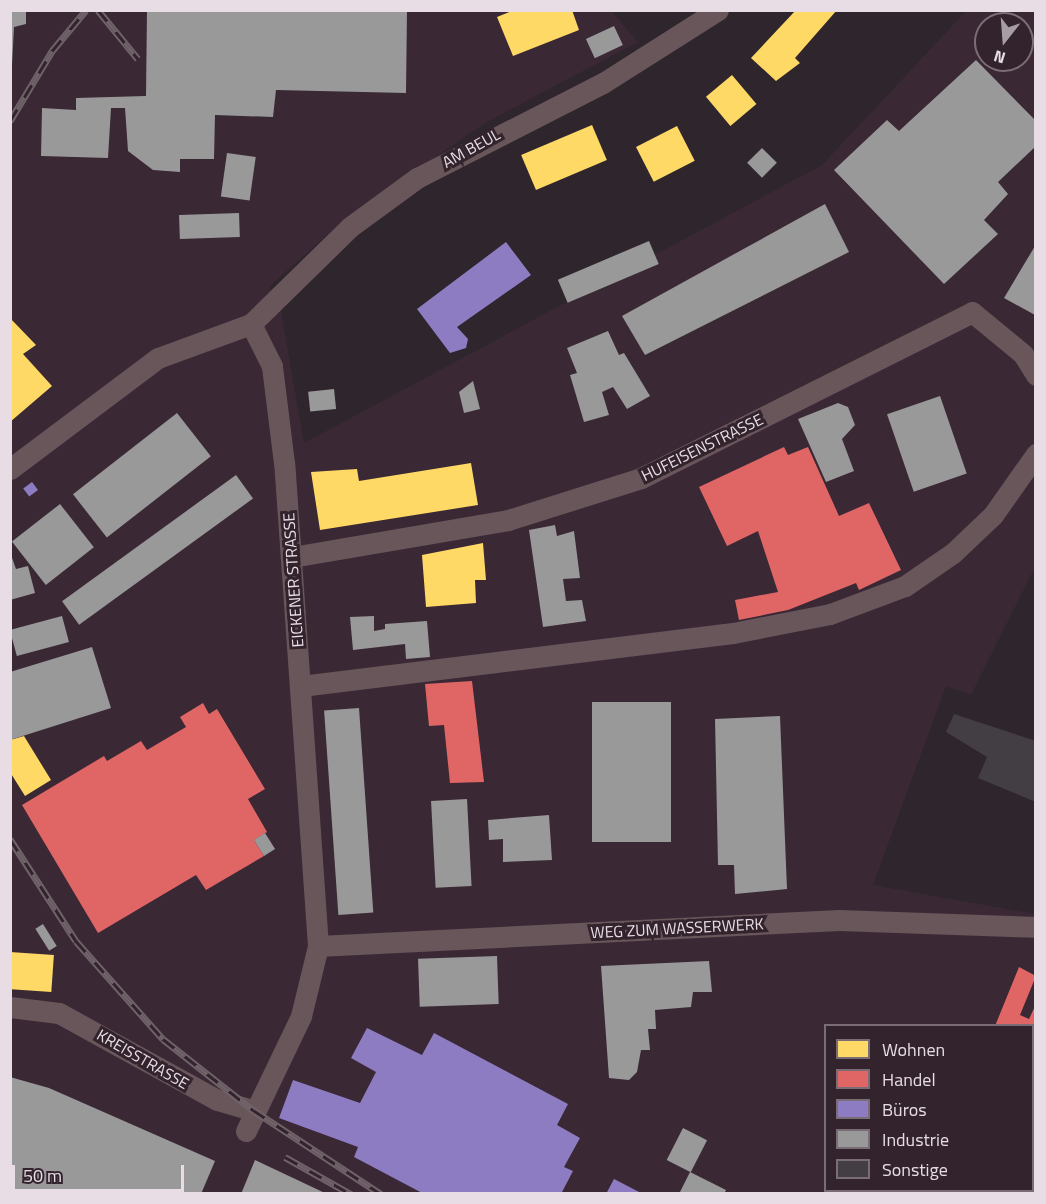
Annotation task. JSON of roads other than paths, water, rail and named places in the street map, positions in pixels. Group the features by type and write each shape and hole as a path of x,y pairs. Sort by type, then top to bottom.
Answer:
{"street":[{"name":"AM BEUL","path":"251,324 350,227 417,178 603,83 718,10"},
{"name":"HUFEISENSTRASSE","path":"292,557 508,520 641,478 972,312 1023,354 1035,375"},
{"path":"10,470 158,358 251,324"},
{"name":"EICKENER STRASSE","path":"251,324 272,366 292,557 318,946 301,1016 253,1110"},
{"path":"301,686 726,634 830,614 905,586 953,553 993,515 1035,454"},
{"name":"WEG ZUM WASSERWERK","path":"318,946 839,920 1035,927"},
{"name":"KREISSTRASSE","path":"10,1007 59,1013 217,1100 253,1110"},
{"path":"246,1131 253,1110"}],"railway":[{"path":"10,121 52,51 86,10"},
{"path":"98,10 138,59"},
{"path":"10,839 76,941 163,1039 253,1110 381,1194"},
{"path":"285,1157 351,1194"}]}
